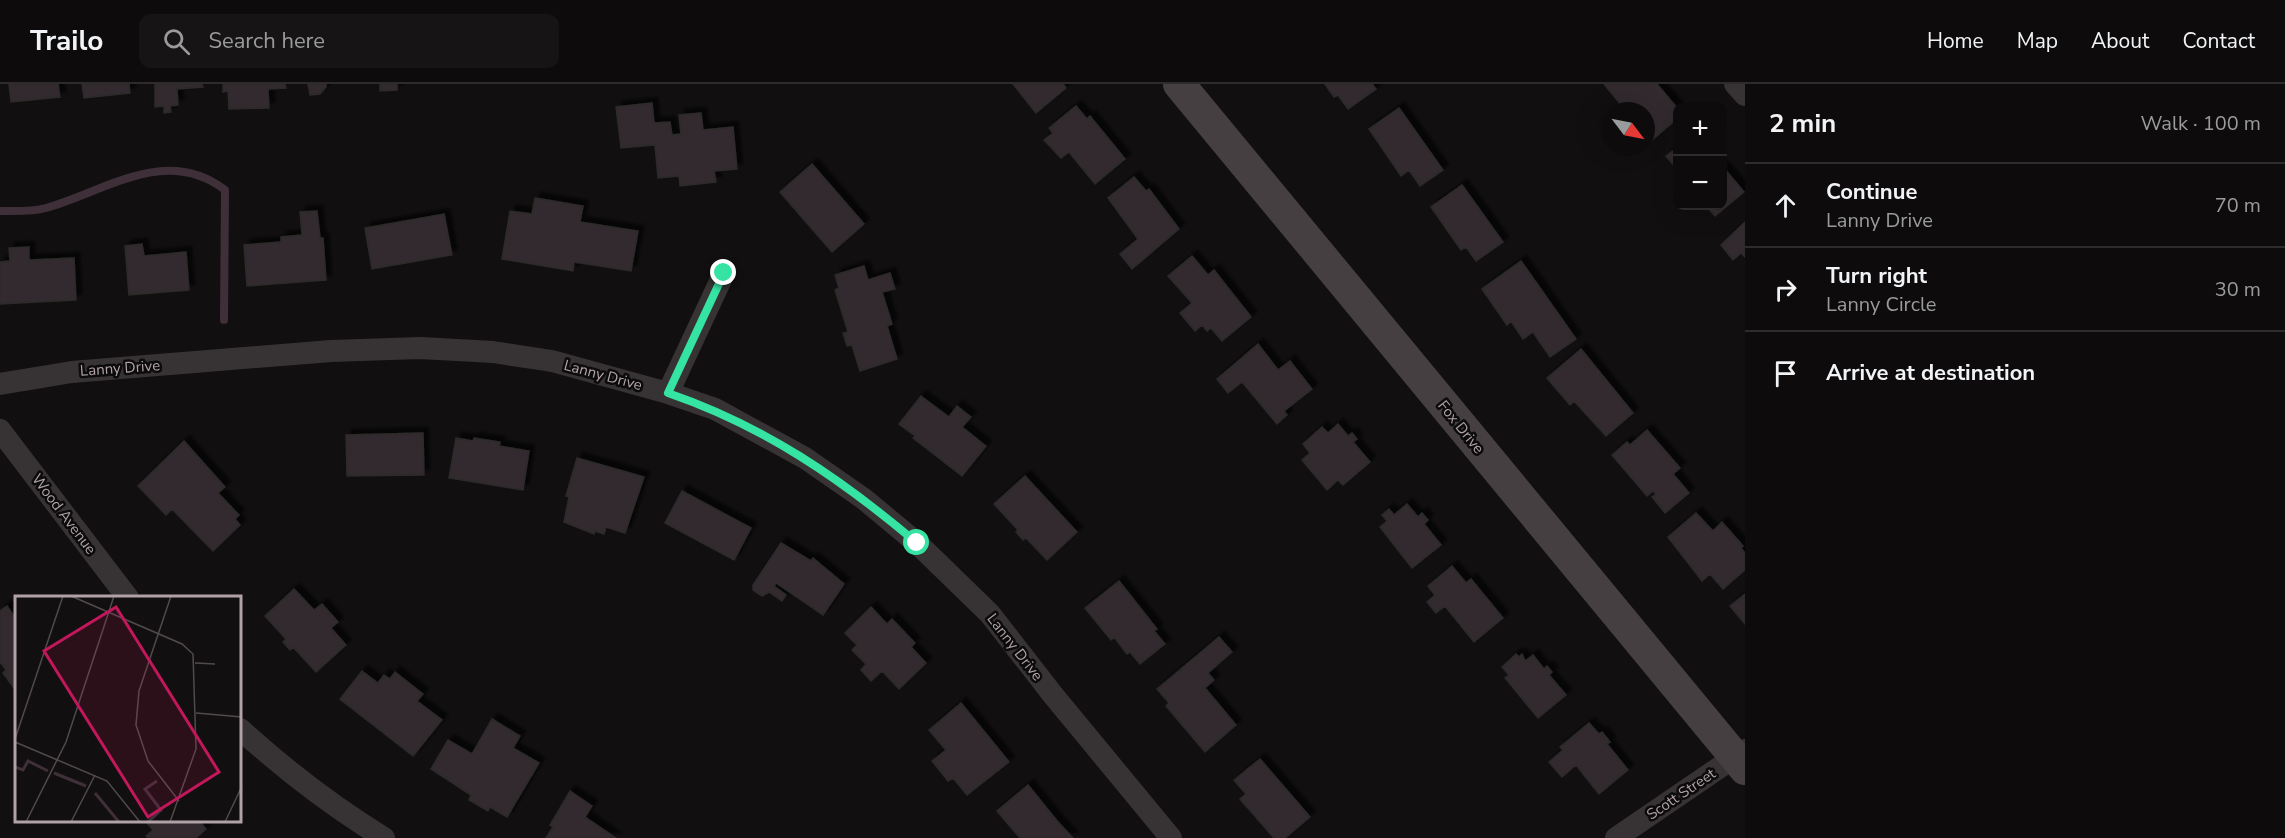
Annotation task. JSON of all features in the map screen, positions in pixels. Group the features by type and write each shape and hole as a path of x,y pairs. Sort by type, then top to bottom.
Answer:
{"main road":[{"name":"Fox Drive","path":"1179,84 1742,759"}],"street":[{"path":"1735,84 1745,95"},
{"path":"668,393 724,273"},
{"name":"Lanny Drive","path":"0,384 72,372 331,351 420,348 493,352 552,361 668,393 715,409 805,458 864,499 917,543 990,614 1053,695 1171,838"},
{"name":"Wood Avenue","path":"0,430 126,596"},
{"path":"242,731 296,778 344,814 384,838"},
{"name":"Scott Street","path":"1616,838 1742,759"}],"building":[{"path":"9,84 58,84 60,97 11,102"},
{"path":"82,84 129,84 130,93 84,98"},
{"path":"155,84 202,84 203,87 177,89 178,105 170,106 171,112 164,113 164,106 155,107"},
{"path":"223,84 285,84 286,88 268,89 269,108 229,109 228,91 223,92"},
{"path":"308,84 326,84 326,87 320,94 310,95"},
{"path":"380,84 397,84 397,90 380,91"},
{"path":"1013,84 1063,84 1066,88 1036,113"},
{"path":"1325,84 1372,84 1376,89 1348,109 1338,95 1334,97"},
{"path":"1604,84 1657,84 1673,103 1673,122 1655,138 1655,102 1619,102"},
{"path":"652,103 654,123 670,122 672,135 681,134 679,115 701,113 703,130 733,127 737,169 714,171 716,182 680,186 679,176 658,178 655,145 621,148 616,107"},
{"path":"1076,106 1087,119 1090,116 1125,159 1095,184 1069,152 1061,158 1044,140 1053,133 1049,128"},
{"path":"1399,108 1443,170 1420,186 1409,170 1401,176 1369,129"},
{"path":"1673,151 1673,164 1666,156"},
{"path":"812,164 864,224 832,252 780,192"},
{"path":"1727,172 1744,192 1727,206"},
{"path":"1134,177 1146,191 1149,189 1179,229 1132,269 1120,254 1138,239 1108,198"},
{"path":"1462,185 1503,242 1476,261 1466,247 1461,250 1431,207"},
{"path":"535,198 583,206 580,222 638,231 631,271 574,262 573,271 502,259 510,211 532,214"},
{"path":"1710,210 1722,210 1715,216"},
{"path":"317,211 320,238 323,238 326,280 247,286 244,245 281,242 281,237 302,235 300,212"},
{"path":"444,214 452,255 372,269 365,228"},
{"path":"1745,222 1745,257 1741,253 1733,260 1721,245"},
{"path":"142,244 144,256 186,252 189,290 129,295 125,246"},
{"path":"29,247 29,260 74,258 76,300 0,304 0,262 10,261 9,248"},
{"path":"1192,256 1208,275 1214,270 1251,317 1222,341 1211,328 1207,331 1202,325 1195,331 1180,313 1192,303 1168,276"},
{"path":"1521,261 1576,339 1550,357 1533,332 1523,339 1511,321 1507,325 1482,289"},
{"path":"864,266 868,280 890,273 895,289 882,292 892,324 887,326 897,359 860,371 852,345 847,346 843,333 848,332 835,290 839,288 835,275"},
{"path":"1258,344 1278,370 1290,361 1312,389 1284,411 1287,415 1277,424 1242,382 1228,393 1217,379"},
{"path":"1581,349 1633,413 1606,436 1574,401 1570,405 1547,378"},
{"path":"921,396 949,417 957,406 971,417 962,427 986,446 962,476 913,438 915,436 899,424"},
{"path":"1338,424 1348,436 1352,433 1357,439 1353,442 1370,462 1343,485 1338,480 1327,490 1302,460 1310,453 1303,444 1322,427 1328,433"},
{"path":"1647,430 1680,468 1673,474 1689,493 1665,513 1652,497 1656,494 1653,491 1647,496 1612,455 1627,442 1630,445"},
{"path":"423,433 424,475 347,476 346,435"},
{"path":"456,438 500,442 499,446 529,451 523,490 449,478"},
{"path":"184,441 225,487 218,493 239,515 235,519 240,525 213,551 172,509 166,515 138,486"},
{"path":"577,458 644,477 625,533 606,527 604,534 595,531 594,534 564,522 569,497 566,496"},
{"path":"1025,476 1077,532 1047,560 1026,538 1023,540 1016,532 1018,530 994,504"},
{"path":"682,491 751,528 734,560 665,523"},
{"path":"1407,504 1418,517 1422,513 1428,520 1424,524 1441,545 1412,568 1380,527 1387,521 1382,515 1389,509 1394,515"},
{"path":"1696,513 1713,531 1722,522 1743,546 1741,548 1745,553 1745,570 1723,589 1710,574 1702,581 1668,537"},
{"path":"781,543 811,561 813,558 844,584 823,615 776,583 774,586 786,595 782,601 769,592 762,596 753,590 753,585"},
{"path":"1452,566 1466,583 1471,579 1503,618 1474,642 1445,606 1436,613 1427,602 1435,595 1428,586"},
{"path":"1119,581 1157,629 1154,631 1165,644 1140,664 1130,652 1127,654 1114,637 1111,640 1085,608"},
{"path":"294,589 314,610 322,604 338,622 331,628 346,645 316,672 293,647 290,650 283,642 286,639 265,616"},
{"path":"1745,594 1745,624 1730,606"},
{"path":"7,606 15,618 15,690 3,673 6,670 0,662 0,611"},
{"path":"871,607 887,624 892,619 915,643 911,647 926,663 899,689 882,671 871,681 861,670 866,664 852,650 857,645 845,633"},
{"path":"1219,637 1232,652 1208,673 1214,680 1205,688 1236,725 1205,752 1166,706 1169,703 1157,689"},
{"path":"1516,654 1519,657 1522,654 1525,661 1533,655 1544,669 1547,666 1552,672 1549,675 1566,695 1538,718 1505,678 1509,675 1502,667"},
{"path":"362,671 378,683 384,675 390,679 395,672 423,694 417,701 442,720 413,756 340,699"},
{"path":"961,703 1009,762 967,795 953,778 948,781 932,761 946,750 929,730"},
{"path":"492,719 520,736 513,748 539,763 507,817 490,807 488,811 469,800 471,795 431,769 448,740 472,754"},
{"path":"1589,723 1599,734 1602,732 1610,742 1607,744 1628,770 1599,794 1576,765 1562,777 1549,762 1563,750 1560,747"},
{"path":"1260,759 1310,817 1285,838 1274,838 1240,799 1246,794 1234,780"},
{"path":"1028,785 1073,838 1020,838 997,811"},
{"path":"570,791 592,806 585,817 616,838 546,838 553,827 550,825"},
{"path":"147,823 201,823 206,829 196,838 148,838 146,836 153,830"}],"waterway":[{"path":"0,211 29,211 46,208 113,183 158,171 181,171 203,177 225,190 224,320"}],"route":[{"path":"724,273 668,393 715,409 751,426 805,458 864,499 917,543"}]}
